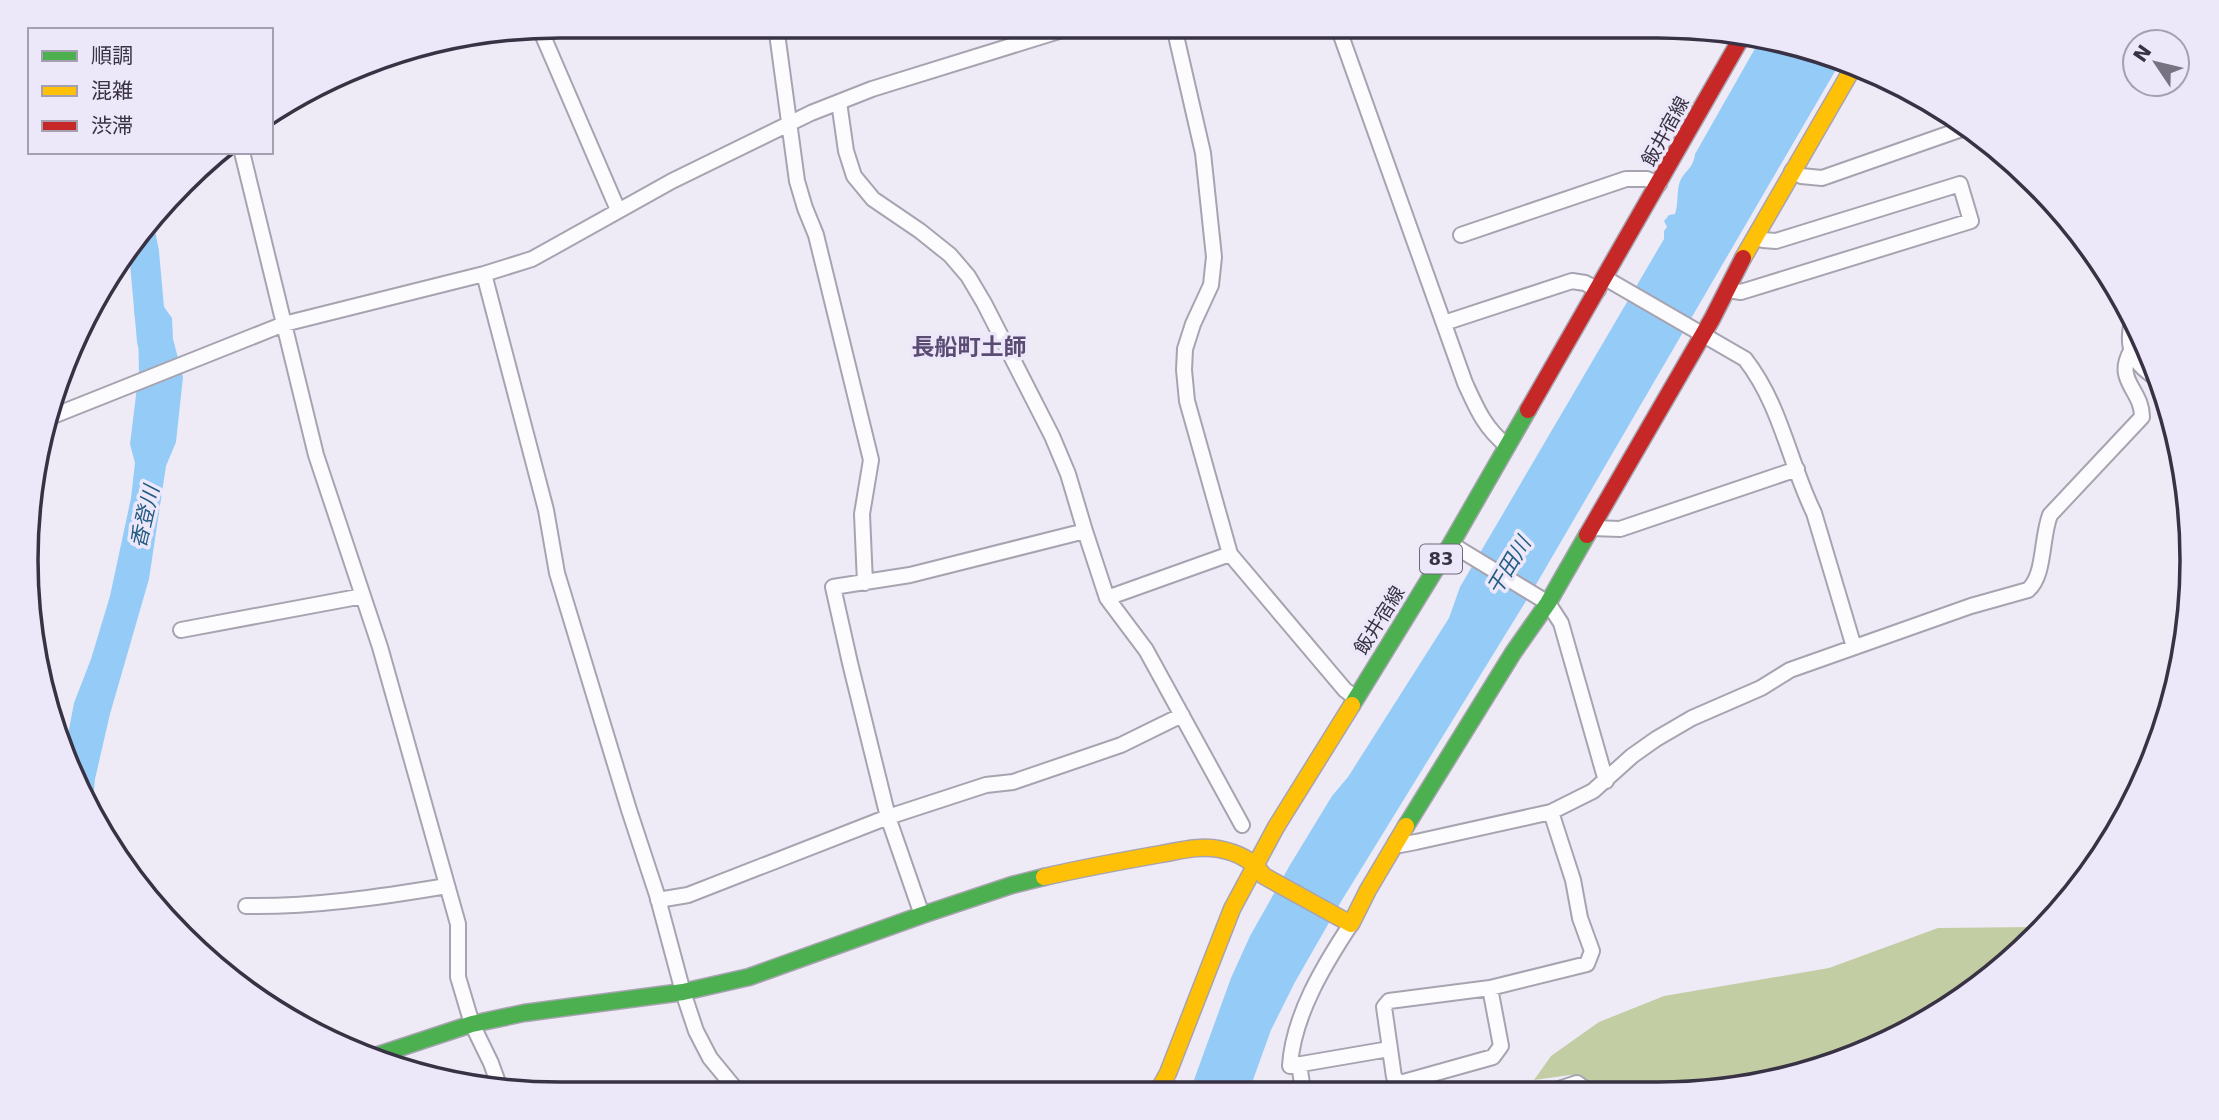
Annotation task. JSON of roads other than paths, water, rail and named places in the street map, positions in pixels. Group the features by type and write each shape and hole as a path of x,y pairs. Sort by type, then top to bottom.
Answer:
{"street":[{"path":"778,38 797,181 816,235 871,460 862,514 865,583"},
{"path":"60,413 284,324 532,260 672,181 790,123 872,89 1037,38"},
{"path":"1176,38 1202,153 1214,257 1211,285 1185,349 1187,401 1230,554 1345,690 1356,698"},
{"path":"1342,38 1465,383 1482,421 1507,446"},
{"path":"544,39 618,210"},
{"name":"飯井宿線","path":"1163,1082 1233,909 1260,870 1276,827 1356,698 1458,548 1507,446 1737,45"},
{"path":"1389,1049 1290,1066 1291,1049 1298,1027 1347,922 1591,528 1849,74"},
{"path":"839,102 846,151 854,176 873,199 950,255 968,276 984,303 1052,436 1068,474 1107,598 1146,650 1242,825"},
{"path":"1793,171 1801,176 1822,178 1956,131"},
{"path":"242,154 316,455 380,647 458,924 458,977 472,1024 496,1077"},
{"path":"1461,235 1626,179 1647,179 1659,184"},
{"path":"1727,289 1741,292 1971,222 1960,184 1776,241 1755,237"},
{"path":"484,274 546,510 557,573 659,900 683,992 696,1031 710,1058 730,1082"},
{"path":"1444,323 1572,281 1601,284 1621,288 1745,359 1759,376 1770,397 1814,513 1854,647"},
{"path":"2129,333 2130,351 2143,366"},
{"path":"1396,842 1400,845 1416,842 1551,812 1592,791 1640,750 1692,718 1761,688 1790,670 1971,606 2028,590 2035,584 2039,574 2044,530 2050,515 2142,417 2142,405 2125,377 2125,361 2130,351"},
{"path":"1591,528 1620,529 1797,470"},
{"path":"922,915 888,817 834,587 956,565 1085,531"},
{"path":"1458,548 1544,601 1561,623 1606,781"},
{"path":"1107,598 1230,554"},
{"path":"181,630 363,596"},
{"path":"659,900 688,895 888,817 986,785 1013,782 1121,745 1182,715"},
{"path":"1399,1082 1394,1077 1389,1049 1384,1007 1389,1001 1490,988 1587,964 1592,951 1580,918 1573,880 1551,812"},
{"path":"387,1052 472,1024 524,1013 683,992 749,977 1012,885 1093,866 1198,848 1217,848 1238,854 1347,922"},
{"path":"246,906 281,907 447,886"},
{"path":"1404,1082 1493,1057 1502,1046 1490,988"},
{"path":"1299,1065 1302,1082"}],"water":[{"name":"干田川","path":"1755,48 1794,56 1836,69 1534,588 1342,900 1271,1030 1252,1082 1193,1082 1231,978 1250,936 1332,796 1348,777 1449,618 1460,587 1664,239 1667,227 1664,221 1669,215 1675,214 1681,179"},
{"path":"138,301 162,304 172,318 173,339 183,377 176,442 166,466 149,579 110,714 94,794 68,734 74,703 110,596 131,498 135,463 130,444 139,371 138,330 134,311"}],"waterway":[{"name":"香登川","path":"143,247 152,341"}],"district":[{"name":"長船町土師","path":"969,347"}]}
